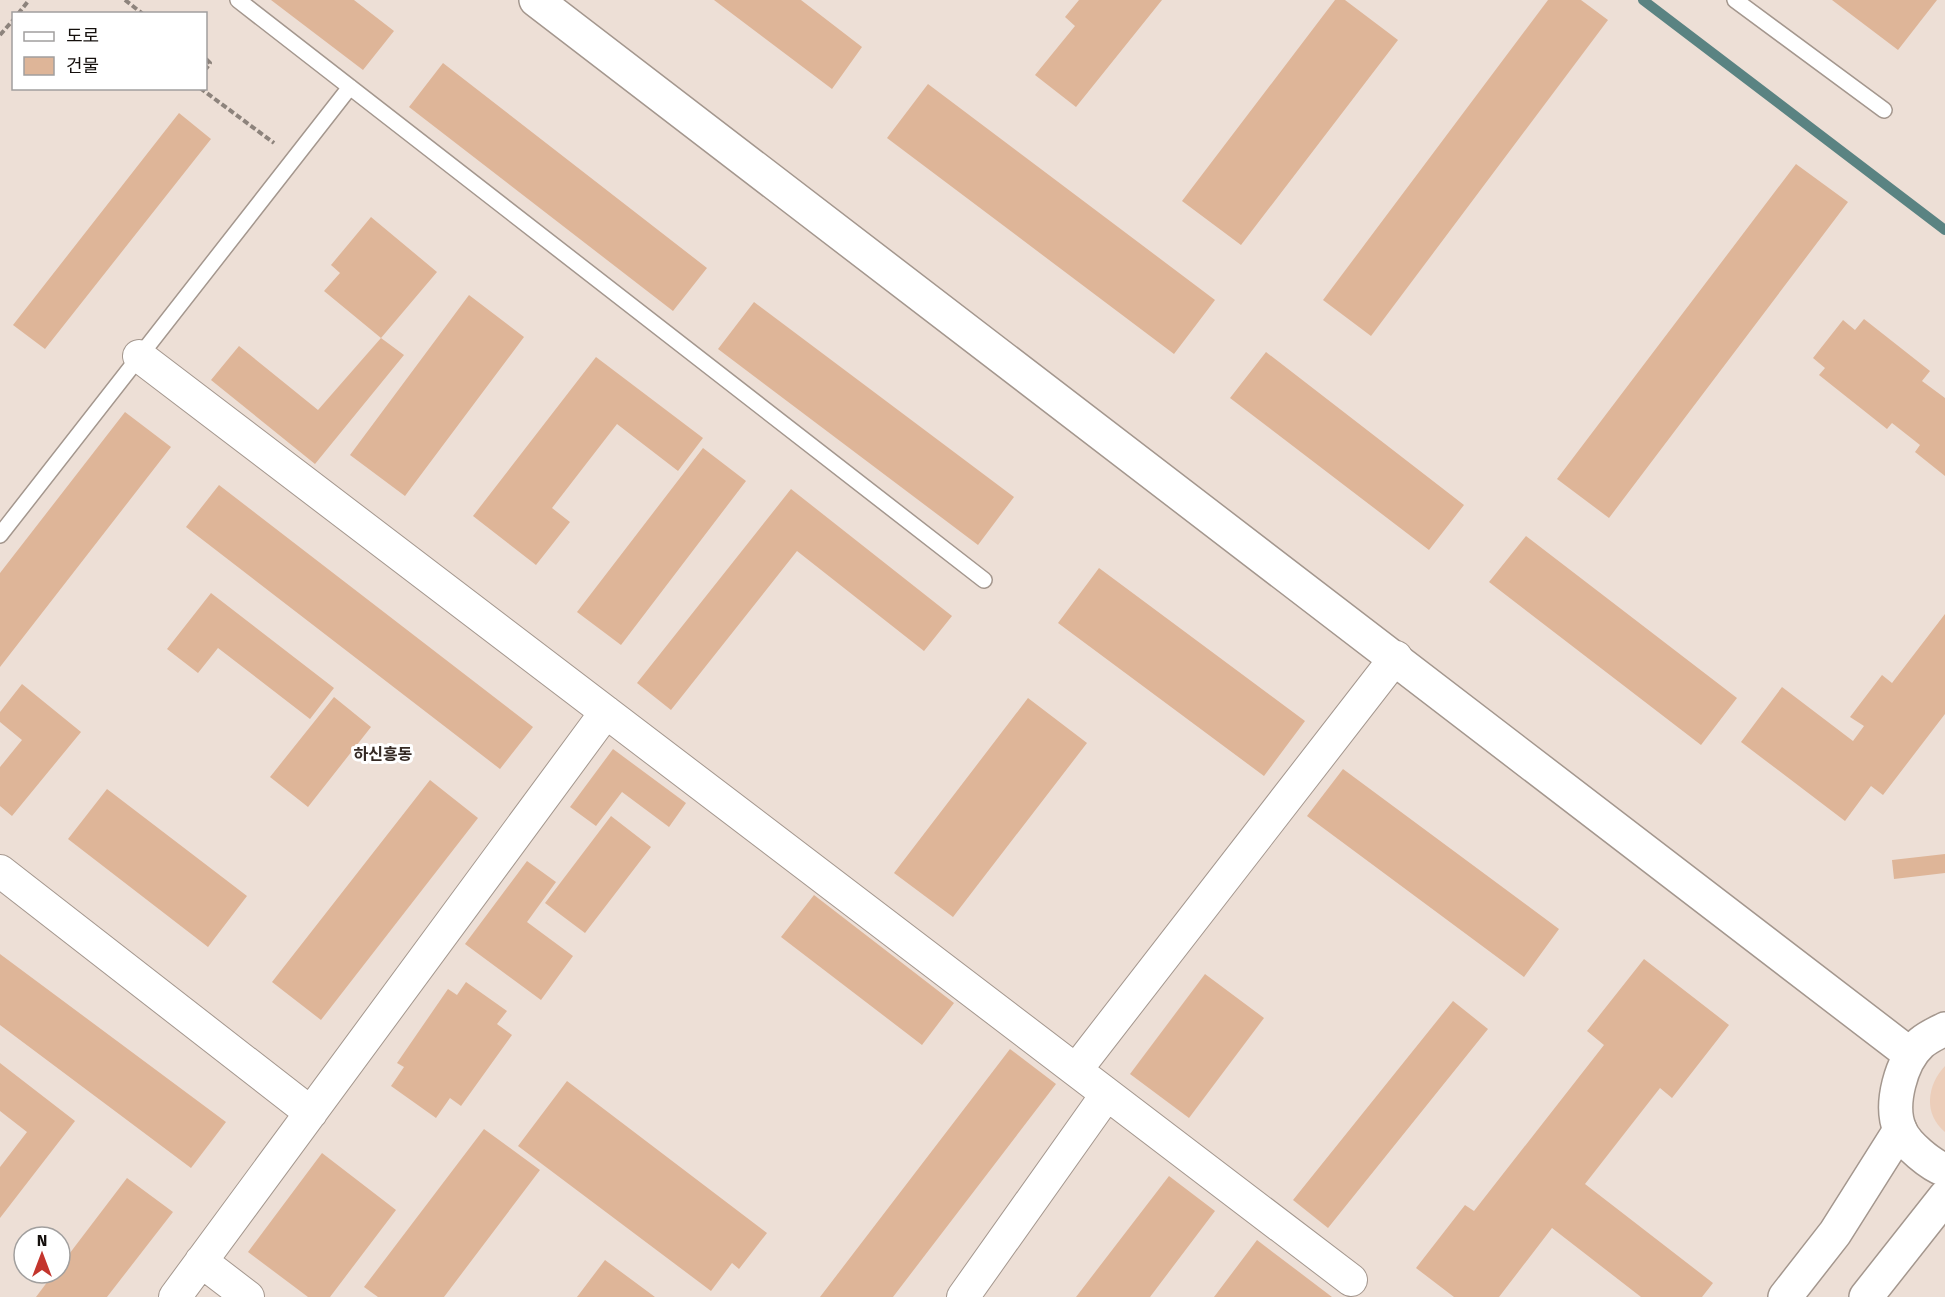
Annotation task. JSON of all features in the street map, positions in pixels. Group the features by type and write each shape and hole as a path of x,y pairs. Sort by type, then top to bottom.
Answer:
{"street":[{"path":"536,0 1396,657 1911,1055"},
{"path":"140,356 1351,1280"},
{"path":"1076,1070 1396,657"},
{"path":"175,1297 606,712"},
{"path":"0,871 311,1113"},
{"path":"1785,1297 1835,1233 1900,1130 1898,1087 1911,1055 1921,1043 1945,1029"},
{"path":"963,1297 1107,1094"},
{"path":"1900,1130 1923,1158 1945,1170"},
{"path":"1866,1297 1945,1197"},
{"path":"201,1261 248,1297"}],"lane":[{"path":"238,0 984,580"},
{"path":"1734,0 1884,110"},
{"path":"0,535 350,87"}],"path":[{"path":"20,12 29,0"},
{"path":"124,0 140,12"},
{"path":"0,35 12,21"},
{"path":"203,90 295,158"}],"shaded area":[{"path":"1945,1066 1945,1132 1933,1117 1930,1099 1934,1082"}],"building":[{"path":"271,0 354,0 394,31 363,70"},
{"path":"714,0 801,0 862,47 832,89"},
{"path":"1079,0 1162,0 1076,107 1035,75 1075,26 1065,17"},
{"path":"1335,0 1345,0 1398,40 1241,245 1182,201"},
{"path":"1548,0 1581,0 1608,20 1371,336 1323,300"},
{"path":"1832,0 1937,0 1898,50"},
{"path":"443,63 707,268 673,311 409,107"},
{"path":"928,84 1215,300 1174,354 887,138"},
{"path":"179,113 211,139 45,349 13,325"},
{"path":"1796,164 1848,202 1609,518 1557,479"},
{"path":"371,217 437,272 381,338 324,291 340,273 331,265"},
{"path":"469,295 524,337 405,496 350,455"},
{"path":"754,302 1014,497 978,545 718,349"},
{"path":"1864,319 1930,371 1922,381 1945,398 1945,476 1915,452 1920,445 1892,423 1887,429 1819,375 1825,368 1813,358 1843,320 1855,330"},
{"path":"381,338 404,355 315,464 211,380 239,346 318,410"},
{"path":"1266,352 1464,505 1429,550 1230,398"},
{"path":"596,357 703,438 678,471 617,424 552,508 570,522 536,565 473,516"},
{"path":"125,412 171,447 0,667 0,573"},
{"path":"703,448 746,481 621,645 577,612"},
{"path":"219,485 533,727 500,769 186,527"},
{"path":"791,489 952,616 924,651 797,551 671,710 637,683"},
{"path":"1526,536 1737,698 1701,745 1489,582"},
{"path":"1099,568 1305,721 1264,776 1058,623"},
{"path":"211,593 334,688 310,719 218,648 198,673 167,649"},
{"path":"1945,614 1945,714 1883,795 1871,786 1845,821 1741,742 1782,687 1853,741 1864,726 1850,717 1882,675 1892,683"},
{"path":"22,684 81,732 12,816 0,806 0,767 22,740 0,722 0,712"},
{"path":"334,697 371,727 308,807 270,777"},
{"path":"1028,698 1087,743 953,917 894,873"},
{"path":"613,749 686,803 669,827 622,792 596,826 570,807"},
{"path":"1343,769 1559,929 1524,977 1307,816"},
{"path":"430,780 478,818 321,1020 272,982"},
{"path":"107,789 247,896 208,947 68,839"},
{"path":"611,816 651,847 585,933 545,903"},
{"path":"1945,854 1945,873 1894,879 1892,860"},
{"path":"527,861 556,882 527,922 573,956 541,1000 465,944"},
{"path":"814,895 954,1003 922,1045 781,937"},
{"path":"0,954 226,1122 191,1168 0,1025"},
{"path":"1644,959 1729,1025 1672,1098 1660,1088 1585,1184 1713,1283 1702,1297 1641,1297 1552,1228 1499,1297 1454,1297 1416,1268 1465,1205 1474,1211 1604,1045 1587,1031"},
{"path":"1205,974 1264,1018 1189,1118 1130,1074"},
{"path":"466,982 507,1011 497,1024 512,1035 461,1106 450,1098 436,1118 391,1086 404,1067 397,1063 448,989 457,995"},
{"path":"1453,1001 1488,1029 1328,1228 1293,1200"},
{"path":"1010,1049 1056,1084 893,1297 820,1297"},
{"path":"0,1063 75,1121 0,1218 0,1167 27,1132 0,1111"},
{"path":"567,1081 767,1233 739,1269 732,1263 711,1291 518,1146"},
{"path":"484,1129 540,1170 444,1297 378,1297 364,1287"},
{"path":"322,1153 396,1210 330,1297 308,1297 248,1252"},
{"path":"1169,1176 1215,1211 1150,1297 1076,1297"},
{"path":"127,1178 173,1212 107,1297 36,1297 45,1285 72,1285 72,1250"},
{"path":"1257,1240 1332,1297 1214,1297"},
{"path":"605,1260 655,1297 577,1297"}],"waterway":[{"path":"1643,0 1945,230"}],"district":[{"name":"하신흥동","path":"383,754"}]}
